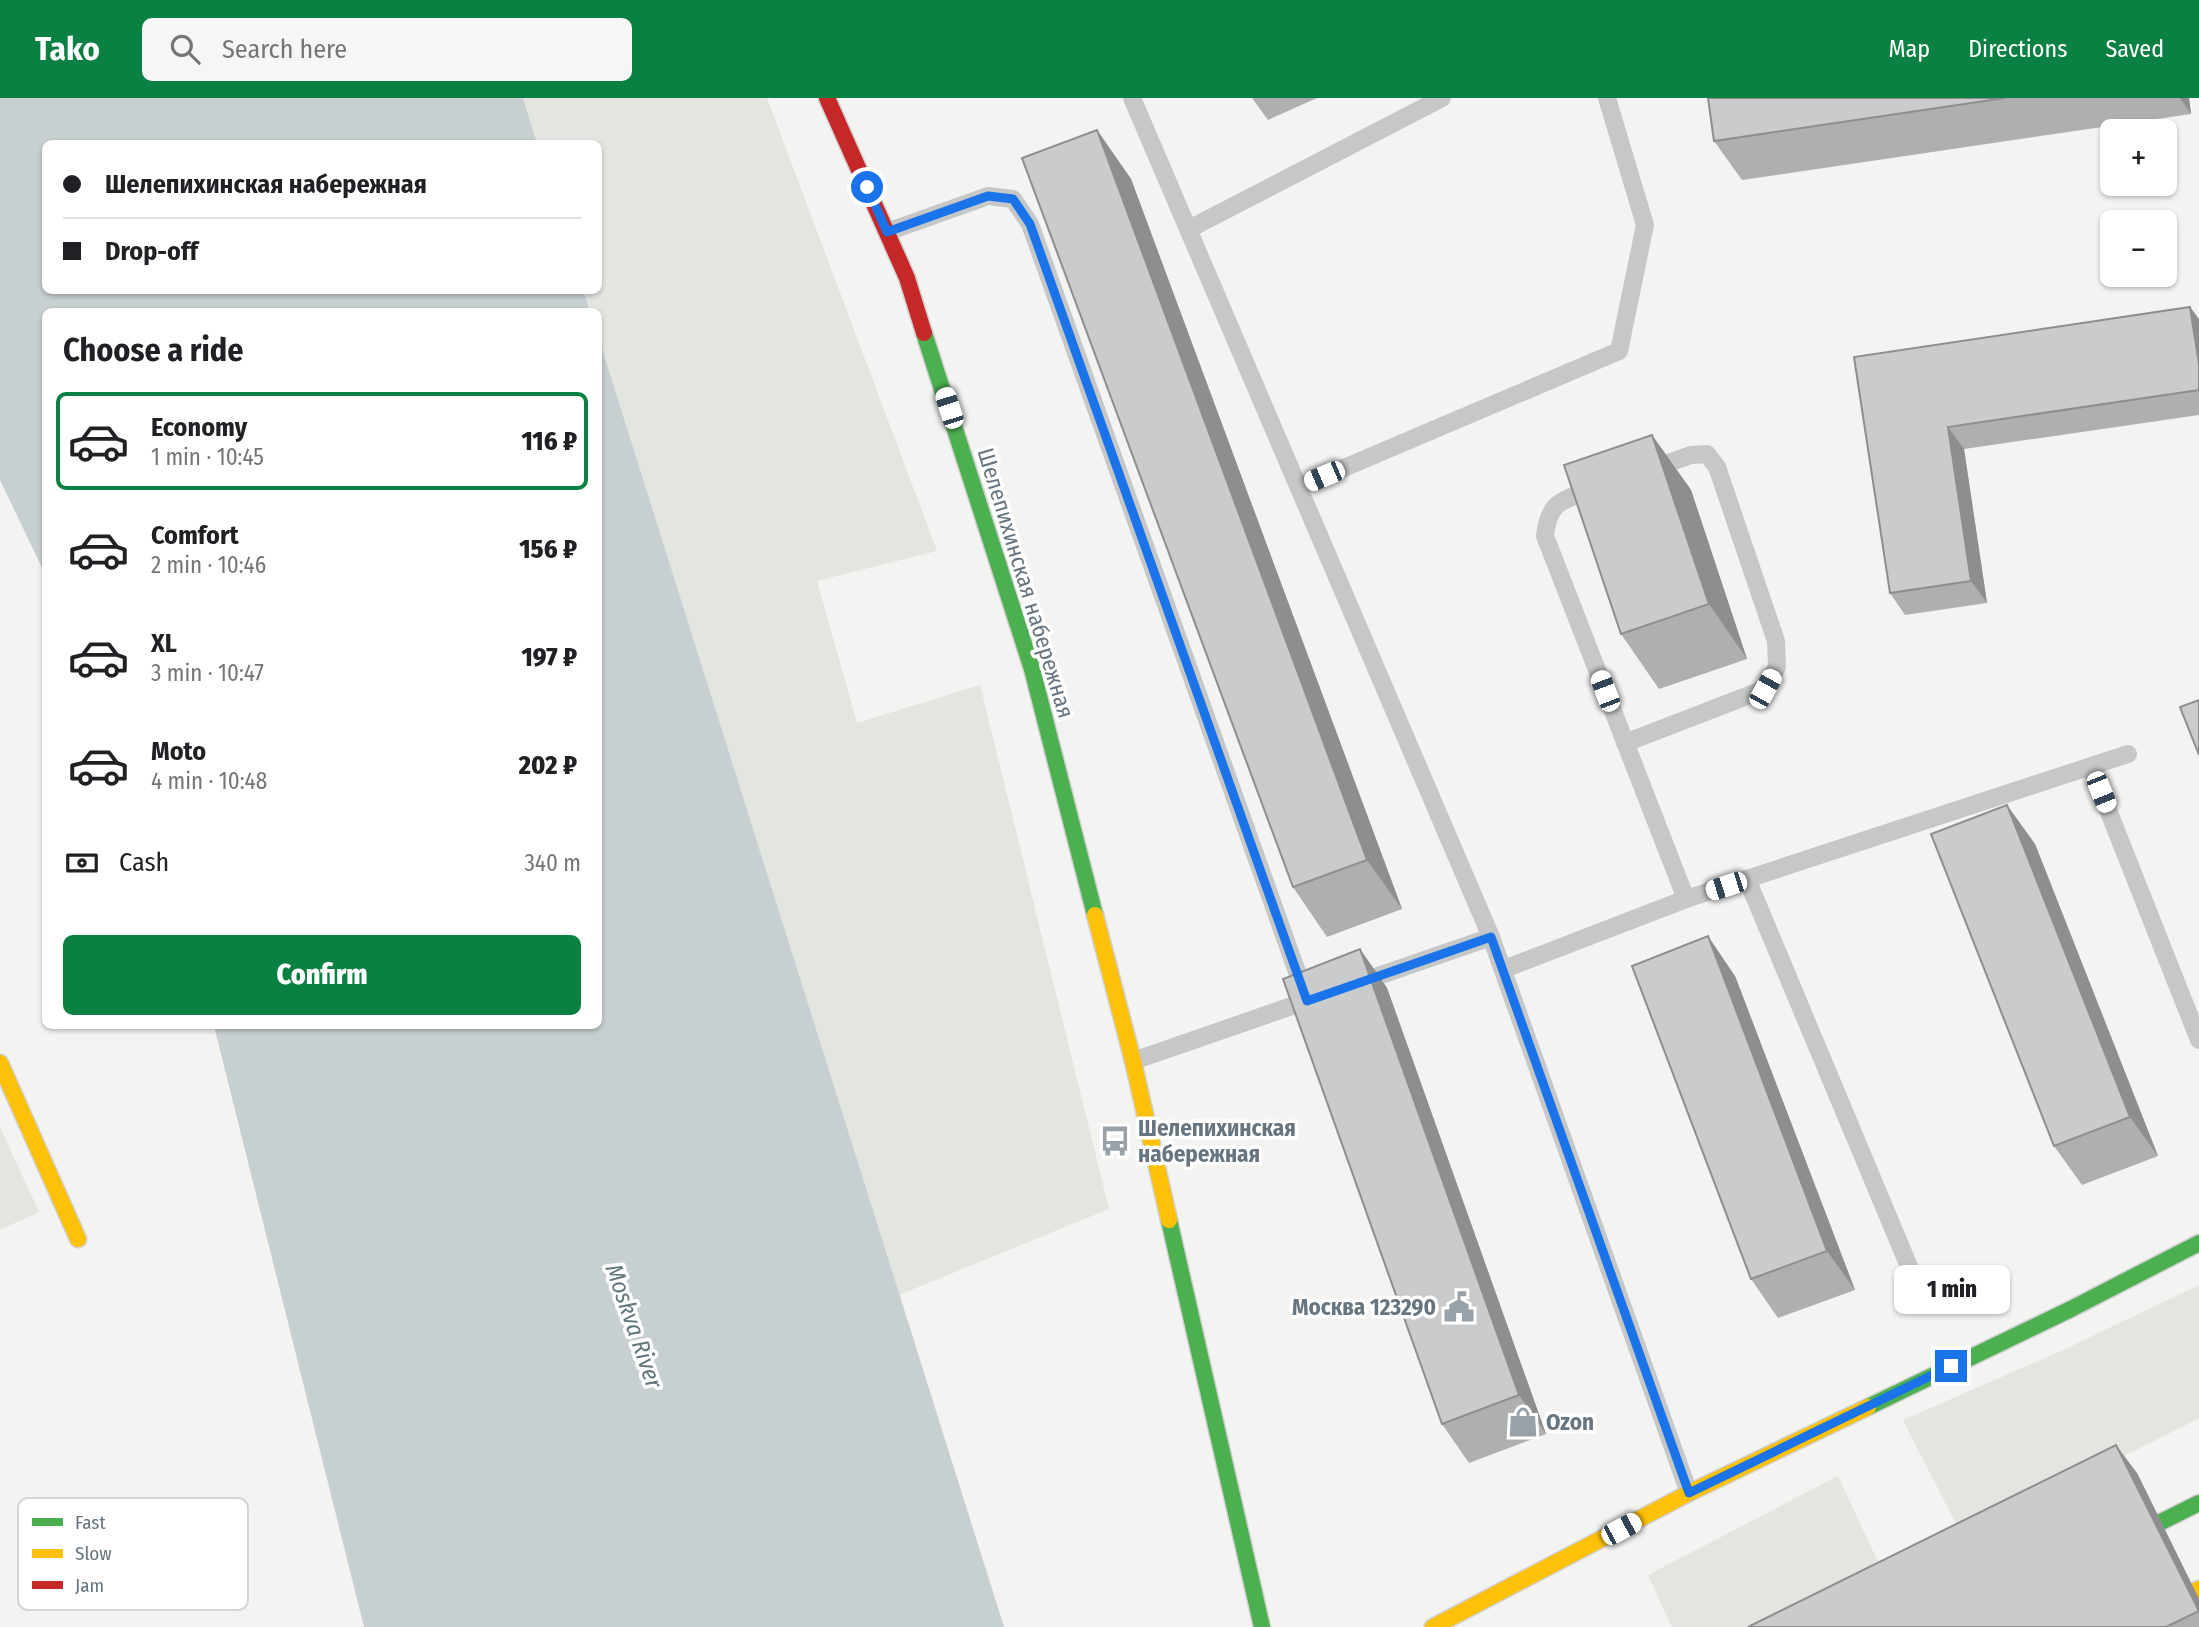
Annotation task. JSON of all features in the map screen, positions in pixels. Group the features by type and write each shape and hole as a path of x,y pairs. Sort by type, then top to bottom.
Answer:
{"street":[{"name":"Шелепихинская набережная","path":"827,98 907,278 1032,669 1133,1061 1262,1627"},
{"path":"0,1063 78,1239"},
{"path":"1433,1627 1689,1493 2070,1309 2199,1243"},
{"path":"2093,1556 2199,1503"},
{"path":"2122,1627 2199,1589"}],"lane":[{"path":"1132,98 1504,969 1689,1493"},
{"path":"1189,229 1442,98"},
{"path":"1299,487 1619,351 1644,225 1607,98"},
{"path":"887,232 988,196 1013,199 1030,224 1307,1001"},
{"path":"1625,743 1765,689 1777,667 1776,641 1717,467 1707,454 1691,455 1561,502 1547,515 1545,536 1625,743 1686,899"},
{"path":"1504,969 1686,899 2128,754"},
{"path":"2091,767 2199,1040"},
{"path":"1746,879 1913,1276"},
{"path":"1133,1061 1491,937"}],"shaded area":[{"path":"523,98 767,98 937,551 817,581 857,723 980,685 1109,1209 899,1295 602,349 602,308 589,308 584,294 602,294 602,140 536,140"},
{"path":"0,1127 39,1212 0,1230"},
{"path":"2199,1285 2199,1418 1963,1538 1903,1420 2061,1351"},
{"path":"1838,1476 1886,1579 1790,1627 1672,1627 1648,1575"}],"water":[{"path":"0,98 523,98 536,140 42,140 42,294 584,294 589,308 42,308 42,568 0,480"},
{"name":"Moskva River","path":"602,349 1004,1627 364,1627 215,1029 602,1029"}],"building":[{"path":"1708,98 2005,98 1714,141"},
{"path":"1097,130 1367,860 1293,887 1022,158"},
{"path":"2190,307 2199,364 2199,390 1948,427 1971,581 1890,593 1854,357"},
{"path":"1652,435 1709,604 1621,634 1564,465"},
{"path":"2199,700 2199,755 2180,707"},
{"path":"2007,805 2130,1117 2054,1146 1931,834"},
{"path":"1708,936 1827,1251 1751,1279 1632,966"},
{"path":"1360,949 1519,1395 1442,1424 1283,979"},
{"path":"2116,1445 2199,1611 2166,1627 1748,1627"}],"traffic: fast":[{"path":"924,333 1032,669 1095,915"},
{"path":"1169,1220 1262,1627"},
{"path":"1868,1407 2071,1309 2199,1243"},
{"path":"2113,1546 2199,1503"}],"traffic: slow":[{"path":"1095,915 1133,1061 1169,1220"},
{"path":"0,1063 78,1239"},
{"path":"1433,1627 1689,1493 1868,1407"},
{"path":"2122,1627 2199,1589"}],"traffic: jam":[{"path":"827,98 907,278 924,333"}],"place":[{"name":"Шелепихинская набережная","path":"1115,1141"},
{"name":"Москва 123290","path":"1459,1307"},
{"name":"Ozon","path":"1523,1422"}],"route":[{"path":"867,187 887,232 988,196 1013,199 1030,224 1307,1001 1491,937 1689,1493 1951,1366"}]}
